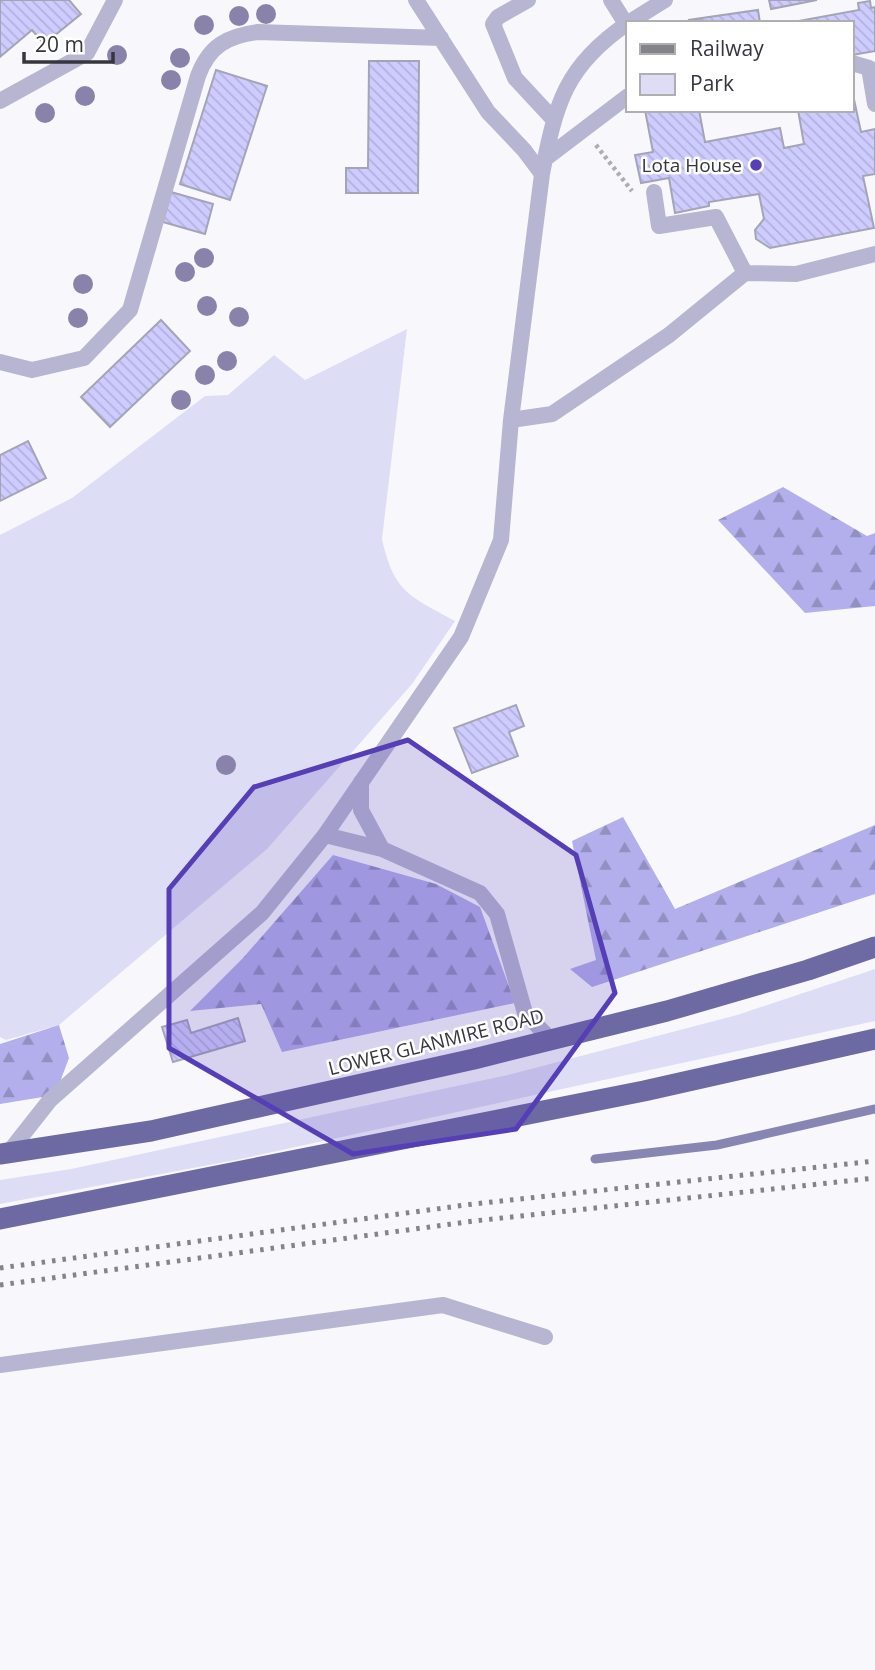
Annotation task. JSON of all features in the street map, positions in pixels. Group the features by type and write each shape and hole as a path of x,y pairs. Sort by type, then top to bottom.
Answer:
{"highway":[{"name":"LOWER GLANMIRE ROAD","path":"5,1153 151,1130 474,1059 549,1038 667,1011 808,970 875,947"},
{"path":"0,1219 631,1094 875,1039"}],"lane":[{"path":"0,101 87,53 115,0"},
{"path":"416,0 488,112 543,167"},
{"path":"528,0 498,16 493,24 515,78 554,120"},
{"path":"611,0 626,22"},
{"path":"630,21 665,0"},
{"path":"5,1153 50,1100 262,913 325,835 461,637 500,540 511,420 543,167 554,120 561,94 571,76 596,49 626,24"},
{"path":"0,362 32,370 84,358 130,310 198,76 205,58 219,43 233,35 258,32 441,38"},
{"path":"854,64 869,68 875,104"},
{"path":"543,167 583,128 626,97"},
{"path":"654,192 659,226 716,217 745,273"},
{"path":"511,420 552,414 669,335 745,273 796,274 875,254"},
{"path":"361,782 361,810 382,849"},
{"path":"325,835 382,849 480,893 497,915 526,1013 549,1038"},
{"path":"0,1365 443,1305 545,1337"}],"path":[{"path":"583,128 635,195 654,192"}],"highlighted area":[{"path":"408,740 576,855 615,993 516,1129 353,1154 169,1048 169,889 254,787"}],"green space":[{"path":"407,329 382,539 392,571 406,591 455,621 412,684 267,849 59,1025 6,1040 0,1037 0,535 72,498 205,396 228,395 274,355 305,380"},
{"path":"783,487 867,536 875,533 875,606 805,613 718,520"},
{"path":"623,817 675,909 875,825 875,894 592,987 570,969 596,960 572,841"},
{"path":"333,855 436,884 480,907 515,1003 282,1052 261,1004 190,1011 243,958"},
{"path":"875,969 875,1021 236,1160 0,1204 0,1180 71,1169 512,1074 737,1015"},
{"path":"59,1025 69,1058 55,1095 0,1104 0,1044"}],"building":[{"path":"0,0 69,0 81,14 44,44 32,30 0,57"},
{"path":"769,0 817,0 771,9"},
{"path":"870,1 871,8 875,7 875,51 854,55 854,21 799,21 859,10 858,3"},
{"path":"758,10 760,21 712,21 688,20"},
{"path":"369,61 419,61 418,193 346,193 346,168 368,168"},
{"path":"216,70 267,86 230,200 180,184"},
{"name":"Lota House","path":"854,99 861,132 875,129 875,174 863,176 874,228 770,248 756,239 755,230 764,219 759,194 709,202 709,206 675,213 669,178 641,183 635,155 653,152 645,112 699,112 705,142 780,128 784,148 804,144 798,112 854,112"},
{"path":"171,192 213,204 205,234 163,222"},
{"path":"161,320 190,351 110,427 81,397"},
{"path":"28,441 46,478 0,501 0,455"},
{"path":"516,705 524,726 509,732 518,756 472,773 454,728"},
{"path":"238,1018 245,1041 173,1062 162,1027 187,1020 191,1033"}],"waterway":[{"path":"595,1159 717,1145 875,1109"}],"railway":[{"path":"0,1268 473,1204 875,1161"},
{"path":"0,1285 474,1221 875,1178"}],"place":[{"name":"Lota House","path":"756,165"}]}
